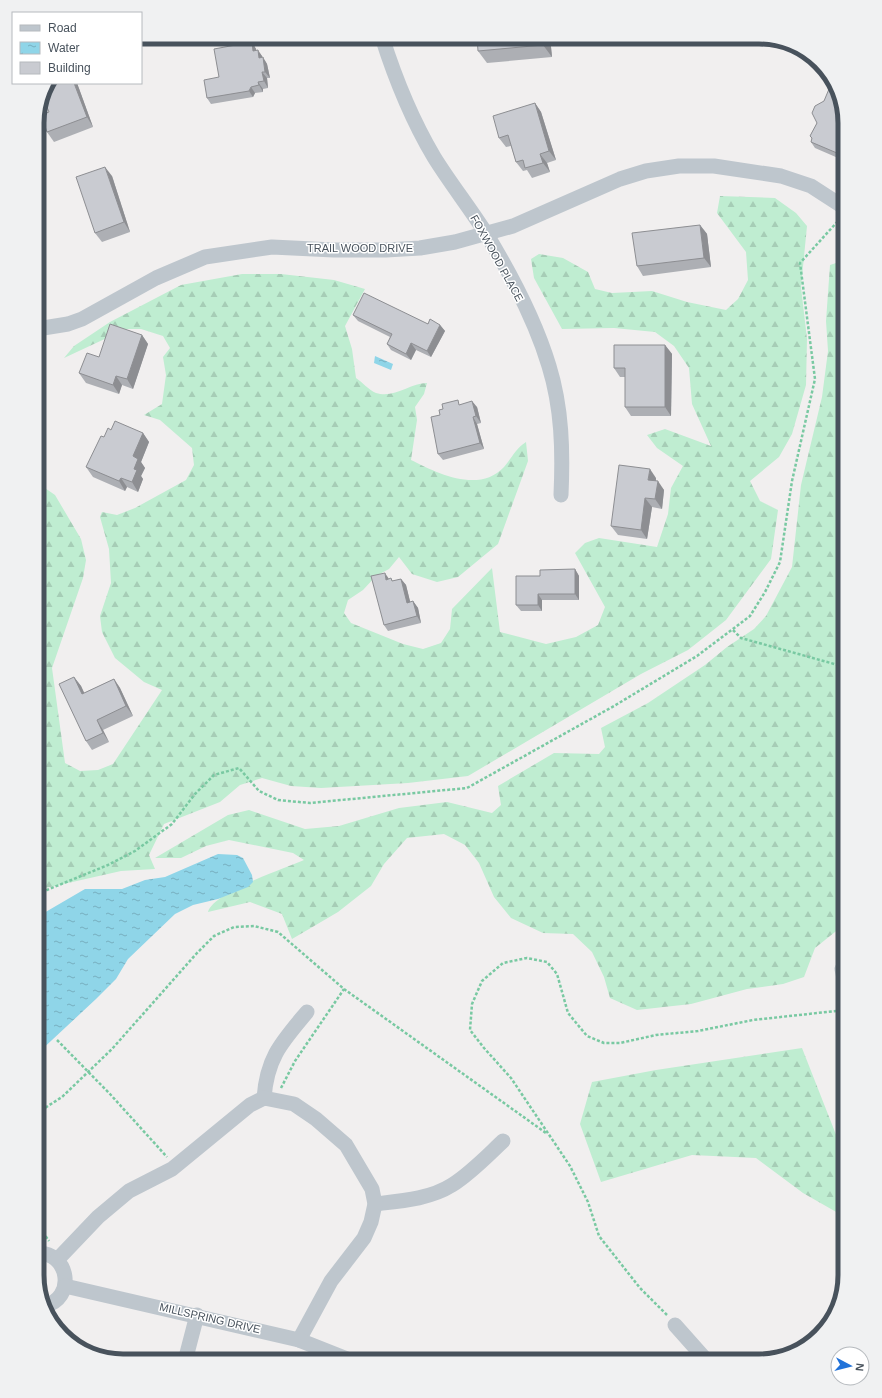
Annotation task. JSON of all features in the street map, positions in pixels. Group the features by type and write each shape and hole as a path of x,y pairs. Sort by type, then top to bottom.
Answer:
{"street":[{"name":"FOXWOOD PLACE","path":"385,44 409,108 425,142 486,234 514,285 539,338 549,366 557,400 562,437 561,495"},
{"name":"TRAIL WOOD DRIVE","path":"44,328 68,324 82,319 156,278 205,257 272,247 334,250 420,248 455,242 513,226 633,174 679,166 714,166 781,176 812,186 838,209"},
{"path":"271,1099 266,1081 272,1059 283,1040 307,1012"},
{"path":"58,1260 98,1217 129,1191 175,1166 250,1105 271,1099 294,1104 316,1119 346,1145 372,1189 375,1204 371,1222 364,1238 331,1281 300,1340"},
{"path":"375,1204 424,1197 452,1186 477,1166 504,1141"},
{"path":"44,1255 58,1260 64,1272 65,1286 56,1300 49,1303"},
{"name":"MILLSPRING DRIVE","path":"65,1286 197,1315 300,1340 335,1354"},
{"path":"187,1354 197,1315"},
{"path":"676,1325 701,1354"}],"path":[{"path":"44,891 135,851 172,824 195,794 214,775 239,768 260,791 278,800 310,803 467,788 614,706 697,656 750,616 765,592 780,562 792,481 815,379 800,264 838,218"},
{"path":"733,630 741,638 838,665"},
{"path":"676,1325 640,1288 598,1236 588,1202 570,1166 511,1078 470,1030 472,1004 482,981 503,963 527,958 547,962 557,974 568,1013 587,1036 604,1043 620,1043 656,1035 698,1031 753,1020 838,1011"},
{"path":"271,1099 295,1061 344,990"},
{"path":"57,1040 110,1094 175,1166"}],"green space":[{"path":"720,196 775,198 796,213 807,226 801,287 807,339 806,385 792,434 779,457 750,481 760,501 778,510 771,559 726,620 688,650 641,674 468,776 408,783 321,788 291,786 262,778 240,785 220,802 164,824 149,855 155,869 121,871 44,888 44,487 55,495 81,539 86,560 83,578 52,668 65,763 80,771 98,770 113,764 162,690 144,682 115,658 102,632 100,616 111,583 109,549 100,517 102,512 117,515 135,508 186,480 194,465 192,448 160,420 144,415 162,404 166,375 163,357 170,348 163,336 141,329 126,329 64,358 74,346 110,322 181,285 242,274 281,274 334,280 365,289 345,326 352,349 356,378 373,392 383,394 389,394 414,385 427,383 424,394 415,407 417,420 411,460 445,475 470,480 483,479 494,475 504,467 516,451 526,442 528,461 498,544 458,577 437,582 412,574 399,557 389,569 376,576 363,590 348,600 344,613 351,623 403,644 423,649 441,643 450,629 452,609 492,568 500,632 546,644 576,637 598,625 605,607 575,553 585,543 599,538 657,547 668,514 671,488 683,466 657,448 647,435 665,429 711,446 692,404 689,368 674,346 655,332 614,328 562,329 534,278 531,259 539,254 563,258 588,272 595,289 612,293 652,291 687,302 726,310 738,299 748,280 746,252 717,213"},
{"path":"838,262 838,930 815,948 804,977 783,984 747,989 691,1004 637,1010 610,998 604,977 592,952 573,934 543,933 511,918 494,897 479,863 465,845 444,834 407,838 384,864 371,886 338,912 292,939 282,914 250,902 208,912 213,904 235,889 304,860 293,853 229,840 206,846 181,858 155,858 228,815 249,810 305,829 339,826 399,808 447,802 492,813 501,805 498,786 554,753 599,754 605,747 601,728 648,703 705,665 727,647 754,629 766,616 792,567 801,485 822,397 828,351 826,321 830,265"},
{"path":"802,1048 838,1140 838,1213 803,1193 756,1158 692,1155 601,1182 580,1124 592,1082 656,1070"}],"water":[{"path":"375,356 393,364 391,370 374,363"},
{"path":"218,854 237,855 243,858 252,875 253,882 248,887 218,899 193,905 175,914 128,959 116,979 44,1047 44,913 85,889 122,889 145,880 165,877"}],"building":[{"path":"241,44 252,44 253,51 258,50 259,58 263,57 265,72 262,72 264,81 258,82 259,85 251,87 249,91 207,98 204,80 219,77 214,49"},
{"path":"478,44 543,45 478,51"},
{"path":"54,84 74,84 87,117 47,132 44,118 45,114 49,112 46,106"},
{"path":"829,89 831,90 837,113 838,153 811,142 812,138 810,136 817,123 812,113 815,106 824,101"},
{"path":"535,103 549,151 540,154 543,163 525,168 523,160 516,162 508,135 499,138 493,116"},
{"path":"105,167 124,222 95,233 76,177"},
{"path":"700,225 704,258 637,266 632,233"},
{"path":"364,293 428,324 430,319 440,325 427,351 411,343 406,354 387,344 392,334 353,315"},
{"path":"110,324 142,335 127,379 116,376 113,385 79,373 87,353 99,357"},
{"path":"614,345 665,345 665,407 625,407 625,368 614,368"},
{"path":"458,400 459,405 472,401 476,416 473,417 480,443 438,454 431,417 440,415 439,410 443,409 442,404"},
{"path":"115,421 143,433 133,456 138,459 134,469 137,470 132,482 121,478 119,481 86,467 101,436 104,437 108,428 111,430"},
{"path":"619,465 650,469 648,480 658,481 655,499 645,498 641,530 611,526"},
{"path":"575,569 575,594 538,594 538,605 516,605 516,576 540,576 540,570"},
{"path":"385,573 386,580 391,578 392,581 401,579 407,603 413,601 417,616 384,625 371,576"},
{"path":"74,677 82,694 114,679 126,706 97,720 103,733 86,741 59,684"}]}
